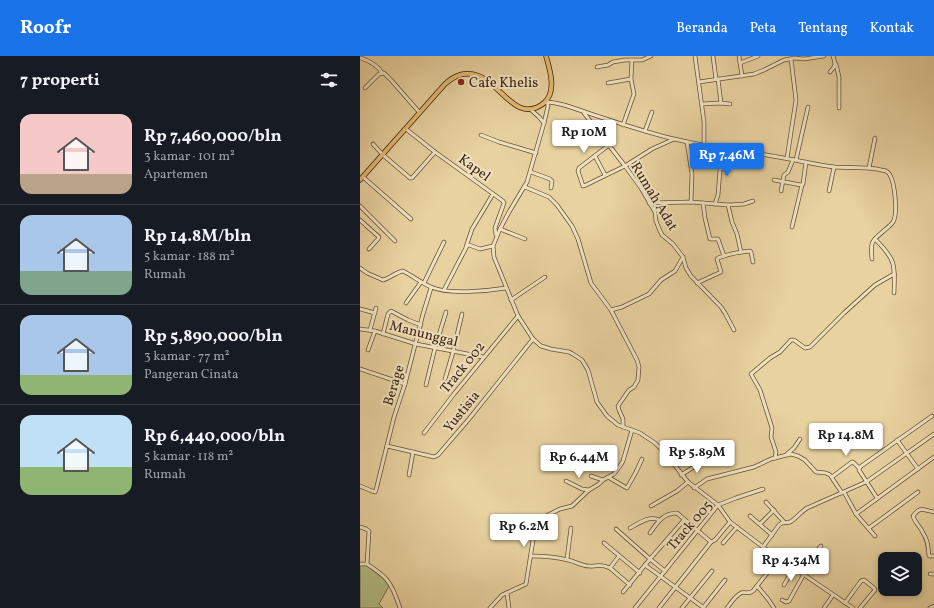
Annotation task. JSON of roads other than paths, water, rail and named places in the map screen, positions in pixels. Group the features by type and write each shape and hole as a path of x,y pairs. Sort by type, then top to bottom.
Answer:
{"highway":[{"path":"362,179 448,81 454,77 465,73 484,78 513,103 525,108 530,109 538,107 548,101 551,86 546,56"}],"street":[{"path":"597,67 606,66 617,61 642,60 651,56"},
{"path":"695,56 704,122 704,145"},
{"path":"713,56 721,103"},
{"path":"739,56 742,76"},
{"path":"740,63 758,56"},
{"path":"699,82 754,74 795,57 804,59 824,56"},
{"path":"834,56 839,77 839,108"},
{"path":"361,58 378,67 382,73 386,74 420,113"},
{"path":"787,158 796,100 791,59"},
{"path":"623,125 634,97 631,79 632,60"},
{"path":"830,72 836,64"},
{"path":"365,88 382,73"},
{"path":"608,83 631,79"},
{"path":"853,608 763,547 730,522 718,505 694,488 681,475 665,453 655,443 645,436 623,427 610,419 600,407 594,395 588,370 582,360 569,352 541,346 533,339 518,316 511,300 494,257 493,246 496,235 524,187 530,172 544,123 548,101 623,125 687,142 834,166 885,170 892,179 895,195 896,203 894,221 875,238 871,245 872,259"},
{"path":"702,104 730,104"},
{"path":"781,191 784,174 788,172 794,160 808,107"},
{"path":"530,109 544,123"},
{"name":"Rumah Adat","path":"583,112 641,188 655,212 656,221 662,235 673,244 683,257 688,271 697,283 722,307 734,330"},
{"path":"645,131 652,112"},
{"name":"Kapel","path":"406,129 434,152 504,202 495,228 496,235"},
{"path":"481,135 536,153"},
{"path":"869,168 874,138"},
{"path":"609,145 582,165 578,171 583,186 625,166 652,149 674,139"},
{"path":"687,142 692,174 691,202"},
{"path":"373,144 409,178 411,178 423,166 434,152"},
{"path":"715,204 718,195 720,170 721,168 726,168 732,150"},
{"path":"595,156 605,175"},
{"path":"792,227 806,162"},
{"path":"829,191 834,166"},
{"path":"530,172 550,179 552,181 551,188"},
{"path":"362,179 411,218"},
{"path":"774,180 802,184"},
{"path":"524,187 549,197 557,205 572,226 578,238 590,283 611,310 637,360 639,367 639,378 618,406 623,427"},
{"path":"444,290 466,247 472,229 493,194"},
{"path":"649,204 691,202 728,205 744,204 753,201"},
{"path":"703,203 710,239 718,239 724,256"},
{"path":"728,205 741,252"},
{"path":"360,206 395,241"},
{"path":"360,220 379,237 369,249"},
{"path":"500,229 525,239"},
{"path":"875,238 893,260 894,294"},
{"path":"406,303 422,282 444,242"},
{"path":"466,247 468,245 480,249 493,246"},
{"path":"697,283 722,272 717,259 718,258 750,251 753,262"},
{"path":"611,310 622,307 649,294 661,280 675,271 683,257"},
{"path":"360,268 367,273 385,280 403,271 432,288 444,290 482,291 506,288"},
{"path":"775,458 776,452 770,437 772,428 761,393 751,375 752,373 780,352 791,340 794,340 805,348 810,347 875,285 894,274"},
{"path":"511,300 545,277"},
{"name":"Berage","path":"360,486 374,492 376,489 394,417 405,384 432,288"},
{"path":"370,330 376,308"},
{"path":"360,309 375,313"},
{"path":"383,334 388,313 391,311 421,325"},
{"path":"426,385 446,312"},
{"path":"445,379 462,314"},
{"name":"Track 002","path":"424,433 483,357 518,316"},
{"name":"Manunggal","path":"360,329 375,331 416,344 483,357"},
{"path":"368,350 375,331"},
{"name":"Yustisia","path":"387,446 434,457 440,453 533,339"},
{"path":"360,369 405,384"},
{"path":"859,468 932,416"},
{"path":"492,607 500,597 526,584 536,529 540,520 560,509 570,507 589,490 614,474 620,466 632,430"},
{"path":"763,547 779,525 784,522 790,522 807,508 866,482 934,434"},
{"path":"785,455 794,448 800,439"},
{"path":"897,440 918,469"},
{"path":"409,475 413,452"},
{"path":"694,488 707,479 791,454 808,461 816,472 830,475 843,492 856,514 875,536"},
{"path":"856,514 934,457"},
{"path":"608,477 627,488 642,459"},
{"path":"681,475 705,460"},
{"path":"832,478 854,462 877,498"},
{"path":"592,476 603,480"},
{"path":"566,481 582,489 589,490"},
{"path":"651,506 677,491 688,482"},
{"name":"Track 005","path":"635,608 718,505 764,489"},
{"path":"869,528 918,492"},
{"path":"766,502 784,522"},
{"path":"934,512 921,509 918,510 913,516 927,540 929,556 934,556"},
{"path":"760,524 774,510"},
{"path":"650,533 659,520 664,516 677,513 711,542"},
{"path":"750,516 772,535"},
{"path":"630,528 652,518 659,520"},
{"path":"623,592 684,520"},
{"path":"659,608 711,542 715,540 730,522"},
{"path":"360,527 369,531 367,564"},
{"path":"723,542 737,527"},
{"path":"567,559 571,528"},
{"path":"616,529 665,571"},
{"path":"604,543 640,573"},
{"path":"799,570 821,546"},
{"path":"531,556 550,556 567,559 591,567 601,565 610,568 630,585"},
{"path":"610,568 619,556"},
{"path":"727,608 741,593 750,593 779,558"},
{"path":"360,564 367,564 380,573 389,582 400,608"},
{"path":"646,565 704,608 725,580"},
{"path":"784,585 794,567"},
{"path":"682,608 712,571"},
{"path":"782,600 787,602 789,601 804,574"},
{"path":"845,603 864,580 875,590 860,608"},
{"path":"757,586 763,592 772,608"},
{"path":"506,593 509,608"},
{"path":"824,608 834,595"},
{"path":"500,597 505,597 508,600"},
{"path":"930,608 934,606"}],"place":[{"name":"Cafe Khelis","path":"461,82"}]}
